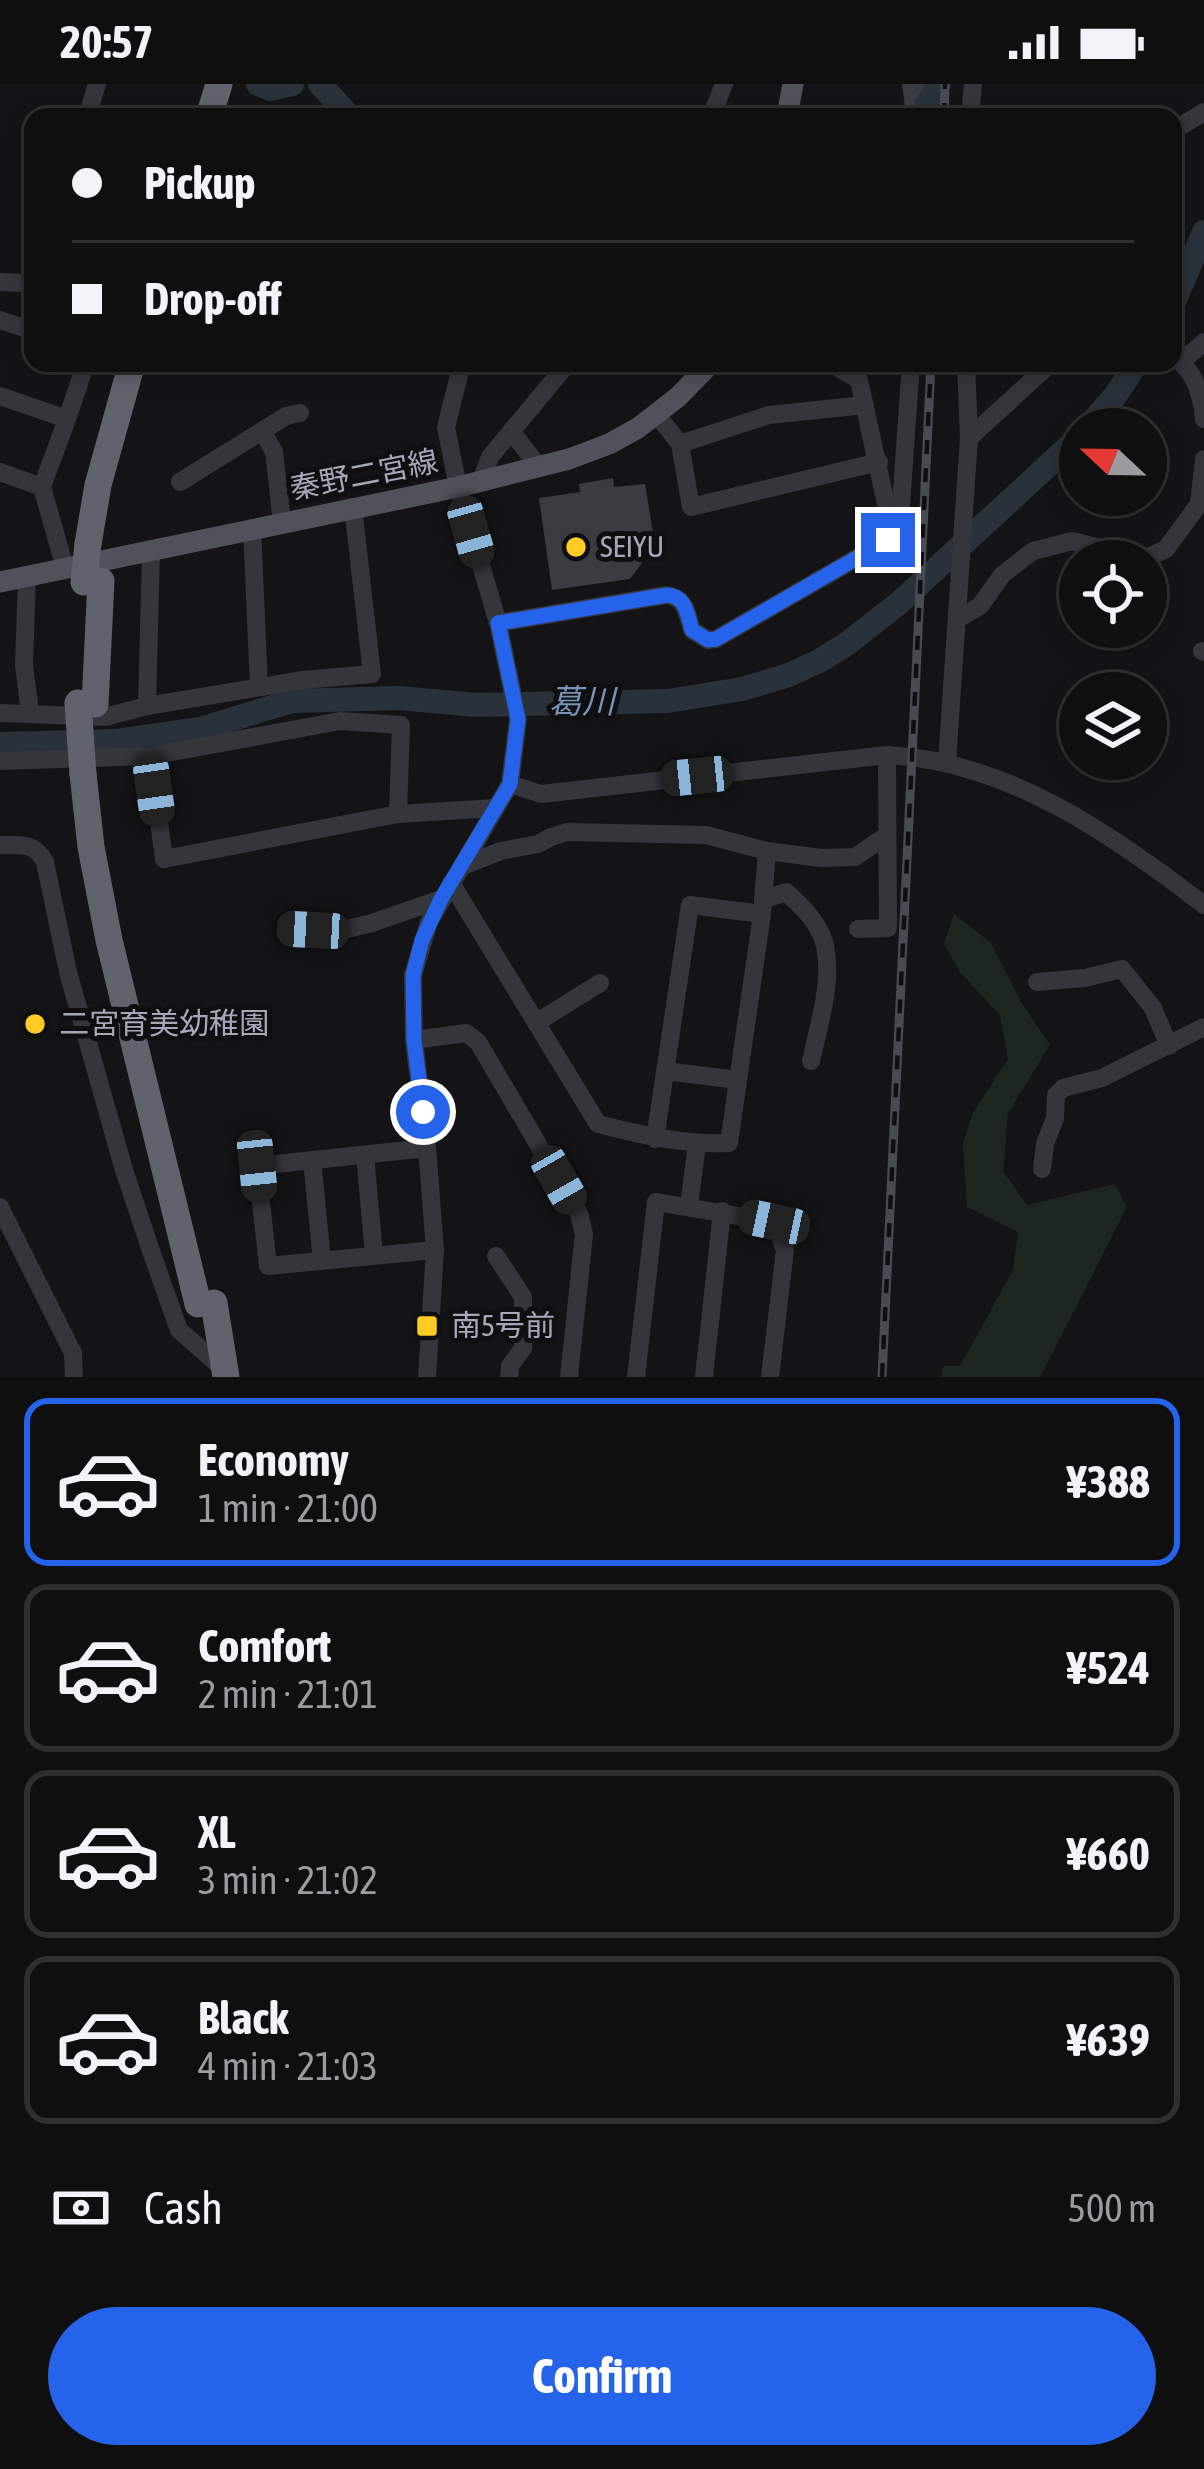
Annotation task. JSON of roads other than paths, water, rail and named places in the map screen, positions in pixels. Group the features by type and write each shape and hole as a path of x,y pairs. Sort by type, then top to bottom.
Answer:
{"highway":[{"path":"97,544 98,485 129,372"},
{"path":"147,372 84,577 91,774 206,1303 229,1377"},
{"path":"206,1303 210,1377"}],"main road":[{"name":"秦野二宮線","path":"0,582 27,576 84,577 152,550 539,467 609,444 657,415 703,372"}],"street":[{"path":"1182,366 1202,395 1204,419"},
{"path":"42,487 83,372"},
{"path":"428,1377 435,1250 414,1040 413,975 422,940 510,784 518,719 446,427 460,372"},
{"path":"482,481 490,457 560,372"},
{"path":"845,372 859,380 879,462 888,540"},
{"path":"498,623 667,595 684,603 692,630 708,640 716,639 888,540 899,533 909,372"},
{"path":"947,763 963,561 969,438 966,372"},
{"path":"969,438 1041,372"},
{"path":"0,396 68,418"},
{"path":"680,444 769,415 865,404"},
{"path":"180,482 286,416 300,413"},
{"path":"657,415 680,444 691,507 879,462"},
{"path":"511,430 539,467"},
{"path":"262,431 274,452 282,522"},
{"path":"958,619 980,606 1002,575 1033,551 1072,541 1144,559 1166,549 1202,507 1204,459"},
{"path":"0,472 42,487 84,577"},
{"path":"0,713 105,717 259,687 372,674 353,507"},
{"path":"252,528 259,687"},
{"path":"147,706 152,550"},
{"path":"27,576 24,664 30,712"},
{"path":"0,761 150,756 340,721 401,725 398,814"},
{"path":"510,784 541,794 887,754 947,763 1029,791 1165,875 1204,905"},
{"path":"858,929 888,928 887,754"},
{"path":"150,756 164,859 398,814 496,808"},
{"path":"287,928 339,931 372,923 501,851 581,832 706,835 767,851 821,858 855,857 886,836"},
{"path":"0,845 29,845 40,851 45,862 68,972 112,1126 179,1330 229,1377"},
{"path":"451,883 598,1124 655,1139 729,1143 767,851"},
{"path":"655,1139 690,905 763,907 786,892 803,908 821,932 826,992 811,1061"},
{"path":"1037,982 1121,969 1153,1008 1169,1046"},
{"path":"536,1023 600,983"},
{"path":"1042,1169 1056,1095 1063,1088 1102,1078 1204,1027"},
{"path":"414,1040 466,1034 478,1042 579,1214 584,1234 568,1377"},
{"path":"665,1071 738,1080"},
{"path":"688,1206 697,1144"},
{"path":"427,1148 257,1166 268,1267 435,1250"},
{"path":"365,1155 374,1255"},
{"path":"312,1160 322,1261"},
{"path":"636,1377 656,1202 774,1222 785,1250 770,1377"},
{"path":"0,1207 8,1241 73,1353 74,1377"},
{"path":"704,1377 722,1211"},
{"path":"496,1256 523,1298 523,1348 510,1366 509,1377"}],"waterway":[{"path":"258,84 270,89 292,84"},
{"path":"320,84 342,108"},
{"path":"923,108 939,84"},
{"name":"葛川","path":"1182,283 1204,232"},
{"name":"葛川","path":"1104,408 1131,372"},
{"name":"葛川","path":"0,744 117,741 200,729 292,701 399,698 476,705 668,701 742,689 789,675 848,643 899,603 1059,455"}],"railway":[{"path":"944,108 945,84"},
{"path":"882,1377 931,372"}],"place":[{"name":"SEIYU","path":"576,547"},
{"name":"二宮育美幼稚園","path":"35,1024"},
{"name":"南5号前","path":"427,1326"}]}
